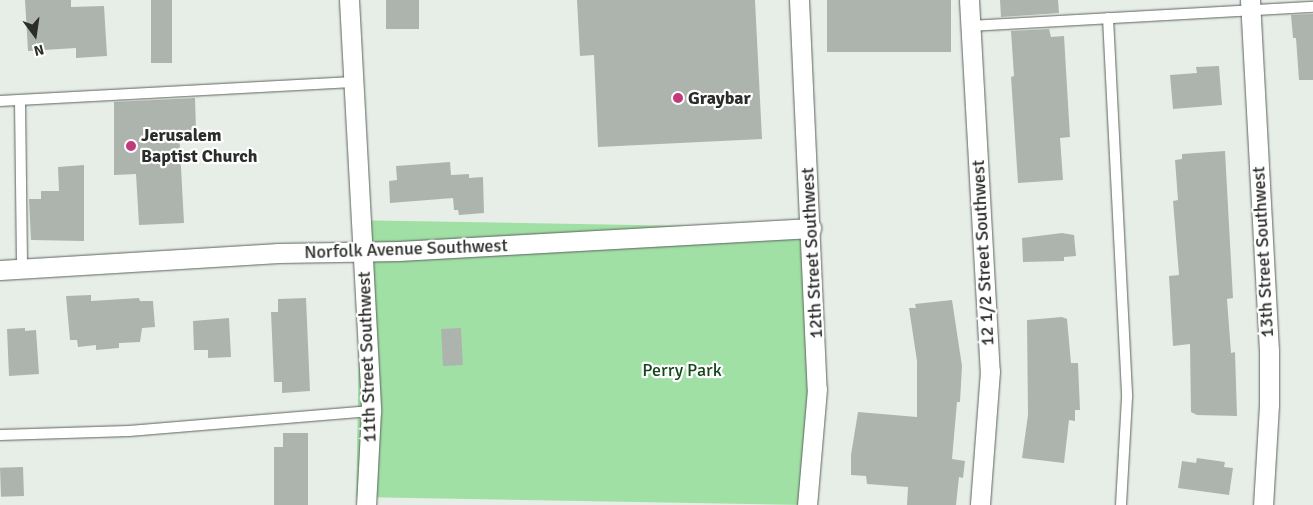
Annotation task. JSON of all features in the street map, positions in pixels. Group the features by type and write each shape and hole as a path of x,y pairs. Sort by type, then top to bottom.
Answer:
{"street":[{"name":"11th Street Southwest","path":"349,0 371,411 366,505"},
{"name":"12th Street Southwest","path":"799,0 818,389 807,505"},
{"name":"12 1/2 Street Southwest","path":"969,0 990,372 980,505"},
{"name":"13th Street Southwest","path":"1250,4 1269,350 1263,505"},
{"name":"Norfolk Avenue Southwest","path":"0,270 278,252 538,245 811,228"}],"lane":[{"path":"970,26 1108,18 1250,4 1313,6"},
{"path":"1108,18 1128,398 1121,505"},
{"path":"0,101 352,82"},
{"path":"20,100 22,269"},
{"path":"0,435 129,431 371,411"}],"green space":[{"name":"Perry Park","path":"361,220 811,228 806,505 356,497"}],"building":[{"path":"25,0 71,0 71,7 104,6 107,56 76,58 76,48 28,51"},
{"path":"151,0 172,0 172,63 151,63"},
{"path":"386,0 419,0 419,29 386,29"},
{"name":"Graybar","path":"577,0 755,0 762,139 598,147 594,55 580,56"},
{"path":"827,0 951,0 951,52 827,52"},
{"path":"1000,0 1058,0 1059,13 1001,17"},
{"path":"1313,14 1313,80 1299,80 1296,38 1293,38 1291,15"},
{"path":"1049,29 1051,37 1064,36 1070,137 1060,138 1063,180 1018,183 1011,77 1014,76 1011,31"},
{"path":"1219,66 1222,105 1173,109 1170,75 1197,73 1196,67"},
{"path":"195,98 196,130 179,131 184,223 139,225 136,174 114,175 114,102"},
{"path":"1225,151 1233,298 1227,299 1231,353 1235,352 1237,416 1197,415 1191,412 1190,344 1173,346 1169,276 1179,275 1173,201 1178,200 1175,160 1182,159 1182,154"},
{"path":"450,162 451,175 469,174 469,178 483,177 484,213 459,215 458,210 454,210 453,198 390,203 389,181 397,180 396,166"},
{"path":"84,165 84,241 31,240 29,199 41,199 41,191 59,191 58,167"},
{"path":"1062,233 1074,235 1076,256 1064,257 1064,261 1023,262 1022,238"},
{"path":"91,295 91,301 139,298 140,301 153,301 155,327 142,328 140,342 119,343 119,348 96,350 96,345 78,347 77,340 70,340 66,296"},
{"path":"306,298 310,391 282,393 282,382 274,382 271,312 278,312 278,299"},
{"path":"952,300 962,366 960,402 957,402 952,459 965,461 963,478 959,477 956,505 907,505 908,487 867,484 866,476 851,475 851,455 858,412 917,417 917,361 909,308 916,308 915,304"},
{"path":"1062,317 1067,319 1071,363 1078,363 1080,410 1075,410 1075,421 1069,420 1064,463 1022,458 1028,415 1027,320"},
{"path":"229,318 231,357 208,358 208,350 194,350 193,321"},
{"path":"25,328 25,331 36,330 39,374 9,376 7,329"},
{"path":"461,328 463,365 443,366 441,329"},
{"path":"283,433 308,433 308,505 274,505 274,447 283,447"},
{"path":"1197,458 1225,462 1224,467 1233,468 1229,495 1178,488 1182,461 1196,463"},
{"path":"23,467 24,496 1,497 0,468"}],"place":[{"name":"Graybar","path":"678,98"},
{"name":"Jerusalem Baptist Church","path":"131,146"}]}
